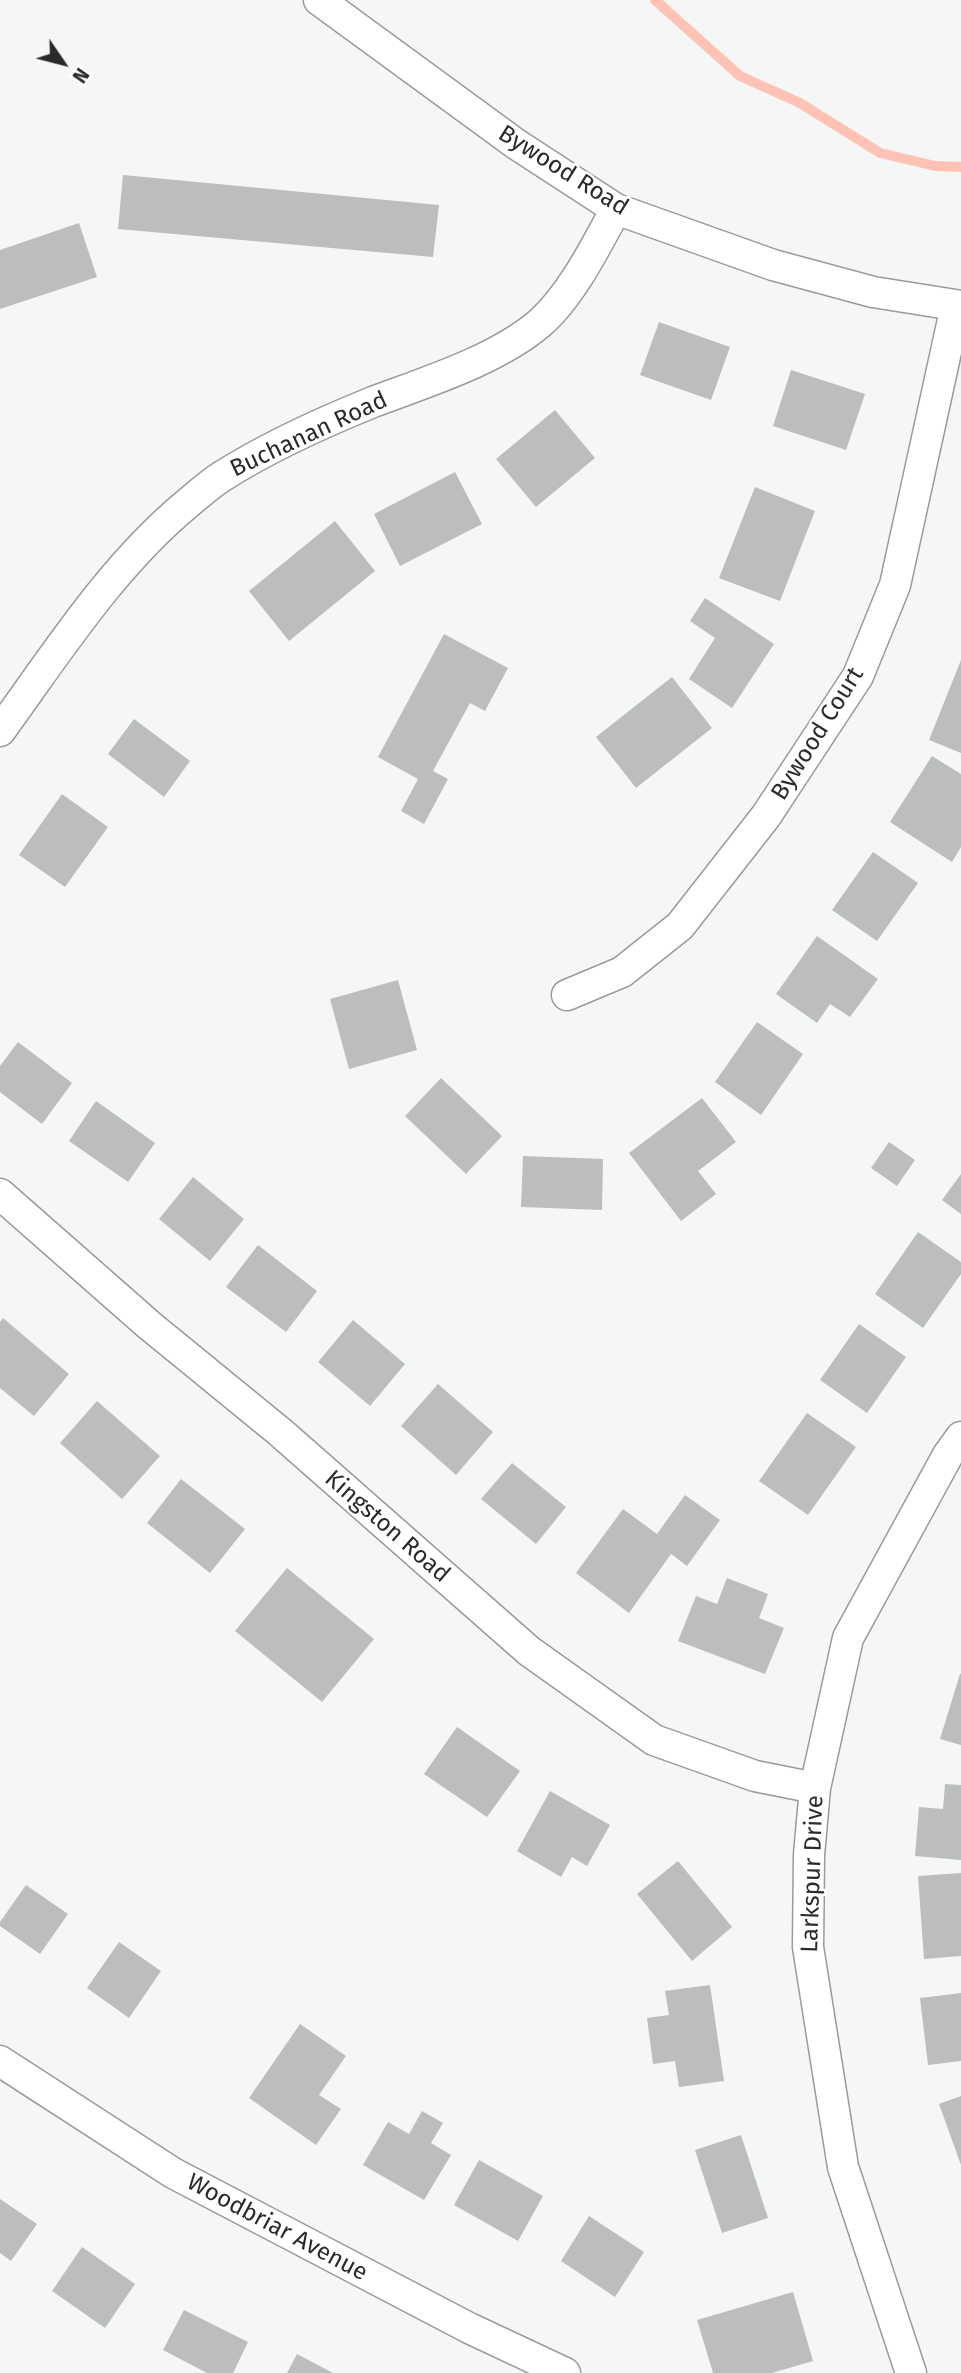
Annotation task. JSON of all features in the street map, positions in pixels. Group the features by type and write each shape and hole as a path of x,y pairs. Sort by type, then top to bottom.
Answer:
{"street":[{"name":"Bywood Road","path":"319,0 516,144 615,209 773,265 873,292 958,306"},
{"name":"Buchanan Road","path":"0,731 106,587 138,548 176,513 219,478 268,449 513,343 541,322 567,290 588,260 615,209"},
{"name":"Bywood Court","path":"567,995 622,972 680,926 766,816 858,676 895,585 958,306"},
{"name":"Kingston Road","path":"0,1194 149,1325 280,1432 529,1651 654,1740 755,1776 815,1788"},
{"name":"Larkspur Drive","path":"911,2373 844,2167 808,1947 809,1855 815,1788 848,1638 947,1455 961,1437"},
{"name":"Woodbriar Avenue","path":"0,2061 173,2173 469,2328 565,2373"}],"building":[{"path":"123,175 439,205 433,257 118,229"},
{"path":"79,223 97,277 0,309 0,250"},
{"path":"659,322 730,347 711,400 640,375"},
{"path":"791,370 865,394 846,450 773,426"},
{"path":"555,410 595,458 536,507 496,459"},
{"path":"455,472 482,524 400,566 374,514"},
{"path":"755,487 815,511 780,601 719,578"},
{"path":"335,521 375,571 289,641 249,591"},
{"path":"705,598 774,644 732,708 689,679 715,638 690,621"},
{"path":"444,634 508,668 485,711 470,703 433,771 448,779 424,824 401,811 418,779 378,757"},
{"path":"961,660 961,753 929,740"},
{"path":"672,677 712,728 636,788 596,737"},
{"path":"134,719 190,761 164,797 108,754"},
{"path":"932,756 961,774 961,847 952,862 890,822"},
{"path":"62,794 108,827 65,887 19,855"},
{"path":"873,852 918,883 877,941 832,910"},
{"path":"817,936 878,979 850,1017 830,1004 817,1023 776,994"},
{"path":"398,980 417,1050 349,1069 330,999"},
{"path":"757,1022 803,1054 761,1115 715,1082"},
{"path":"18,1042 72,1083 42,1124 0,1092 0,1066"},
{"path":"441,1078 502,1136 466,1174 405,1116"},
{"path":"702,1098 736,1142 698,1171 716,1194 681,1221 629,1153"},
{"path":"96,1101 155,1143 128,1182 69,1141"},
{"path":"889,1142 915,1160 897,1186 871,1168"},
{"path":"523,1156 603,1159 602,1210 521,1207"},
{"path":"961,1174 961,1214 942,1200"},
{"path":"193,1177 244,1219 210,1261 159,1219"},
{"path":"918,1232 961,1262 961,1274 923,1328 875,1294"},
{"path":"258,1245 317,1291 286,1332 226,1287"},
{"path":"3,1318 69,1374 34,1416 0,1388 0,1322"},
{"path":"353,1320 405,1364 370,1406 318,1362"},
{"path":"859,1324 906,1357 867,1413 820,1380"},
{"path":"438,1384 493,1432 456,1475 401,1426"},
{"path":"97,1401 160,1456 122,1499 60,1443"},
{"path":"807,1413 856,1447 808,1515 759,1481"},
{"path":"512,1463 566,1507 536,1544 481,1499"},
{"path":"181,1479 245,1529 210,1573 147,1523"},
{"path":"685,1495 720,1520 687,1566 671,1554 629,1613 576,1573 623,1509 657,1534"},
{"path":"287,1568 374,1639 322,1702 235,1631"},
{"path":"727,1578 768,1594 759,1618 784,1628 765,1674 678,1641 696,1596 717,1604"},
{"path":"961,1674 961,1745 940,1739"},
{"path":"457,1727 520,1771 487,1817 424,1774"},
{"path":"945,1784 961,1785 961,1860 915,1856 919,1807 943,1809"},
{"path":"550,1791 610,1825 587,1866 572,1857 561,1877 517,1851"},
{"path":"678,1861 732,1927 692,1961 637,1894"},
{"path":"961,1873 961,1956 924,1959 918,1876"},
{"path":"26,1885 68,1914 40,1954 0,1926 0,1922"},
{"path":"119,1942 161,1971 129,2018 87,1988"},
{"path":"710,1985 724,2081 679,2087 675,2061 653,2064 647,2018 669,2015 665,1991"},
{"path":"961,1993 961,2061 928,2065 920,1998"},
{"path":"300,2024 346,2056 319,2095 341,2109 316,2145 249,2098"},
{"path":"961,2096 961,2165 939,2104"},
{"path":"422,2111 443,2123 431,2143 451,2155 424,2200 363,2165 388,2122 409,2134"},
{"path":"741,2135 768,2218 722,2233 695,2150"},
{"path":"479,2160 543,2196 518,2241 454,2205"},
{"path":"0,2199 37,2224 11,2261 0,2253"},
{"path":"589,2216 644,2252 615,2297 561,2261"},
{"path":"82,2247 135,2284 105,2328 52,2291"},
{"path":"793,2292 813,2361 772,2373 713,2373 697,2320"},
{"path":"184,2310 248,2342 233,2373 207,2373 163,2350"},
{"path":"297,2354 333,2373 287,2373"}],"waterway":[{"path":"655,0 740,76 800,103 880,153 935,166 961,167"}]}
